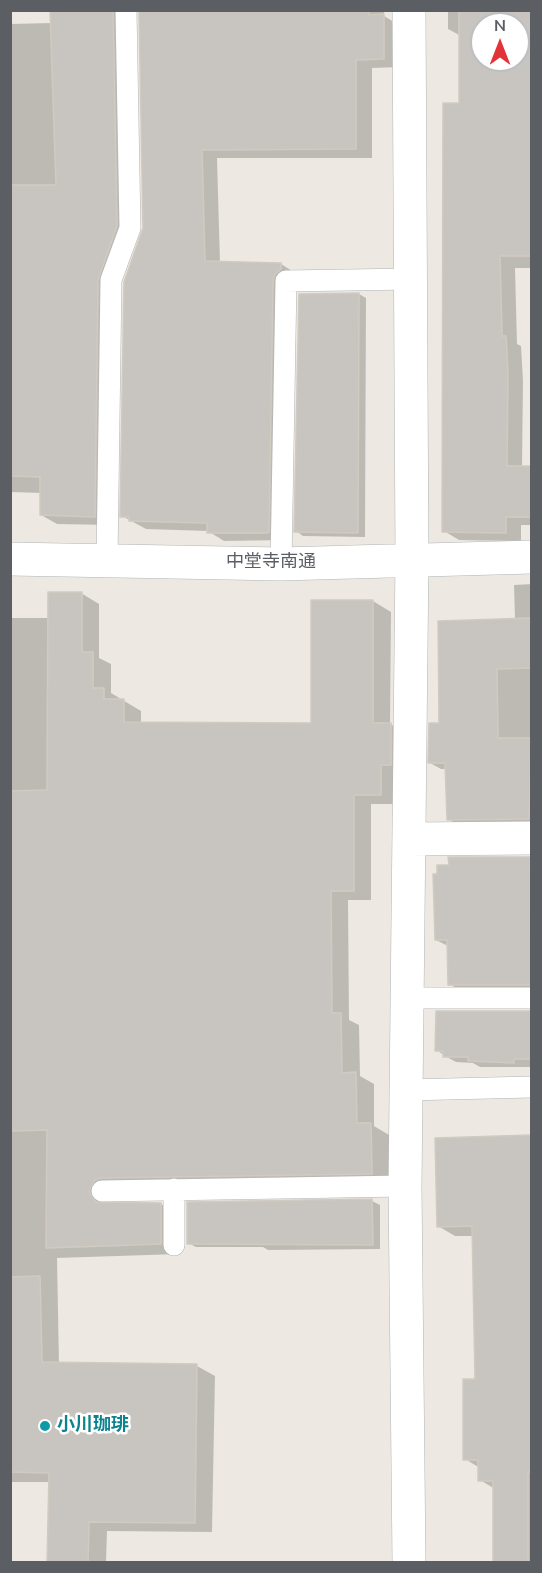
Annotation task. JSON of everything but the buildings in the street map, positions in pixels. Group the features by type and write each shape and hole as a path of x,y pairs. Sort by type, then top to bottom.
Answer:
{"street":[{"path":"409,10 412,559 405,1186 409,1563"},
{"name":"中堂寺南通","path":"10,559 281,564 531,557"},
{"path":"409,839 531,838"}],"lane":[{"path":"106,561 111,280 130,228 126,10"},
{"path":"281,564 286,281 411,279"},
{"path":"407,998 531,998"},
{"path":"406,1090 531,1087"},
{"path":"102,1191 405,1186"},
{"path":"174,1189 174,1245"}],"place":[{"name":"小川珈琲","path":"45,1426"}]}
